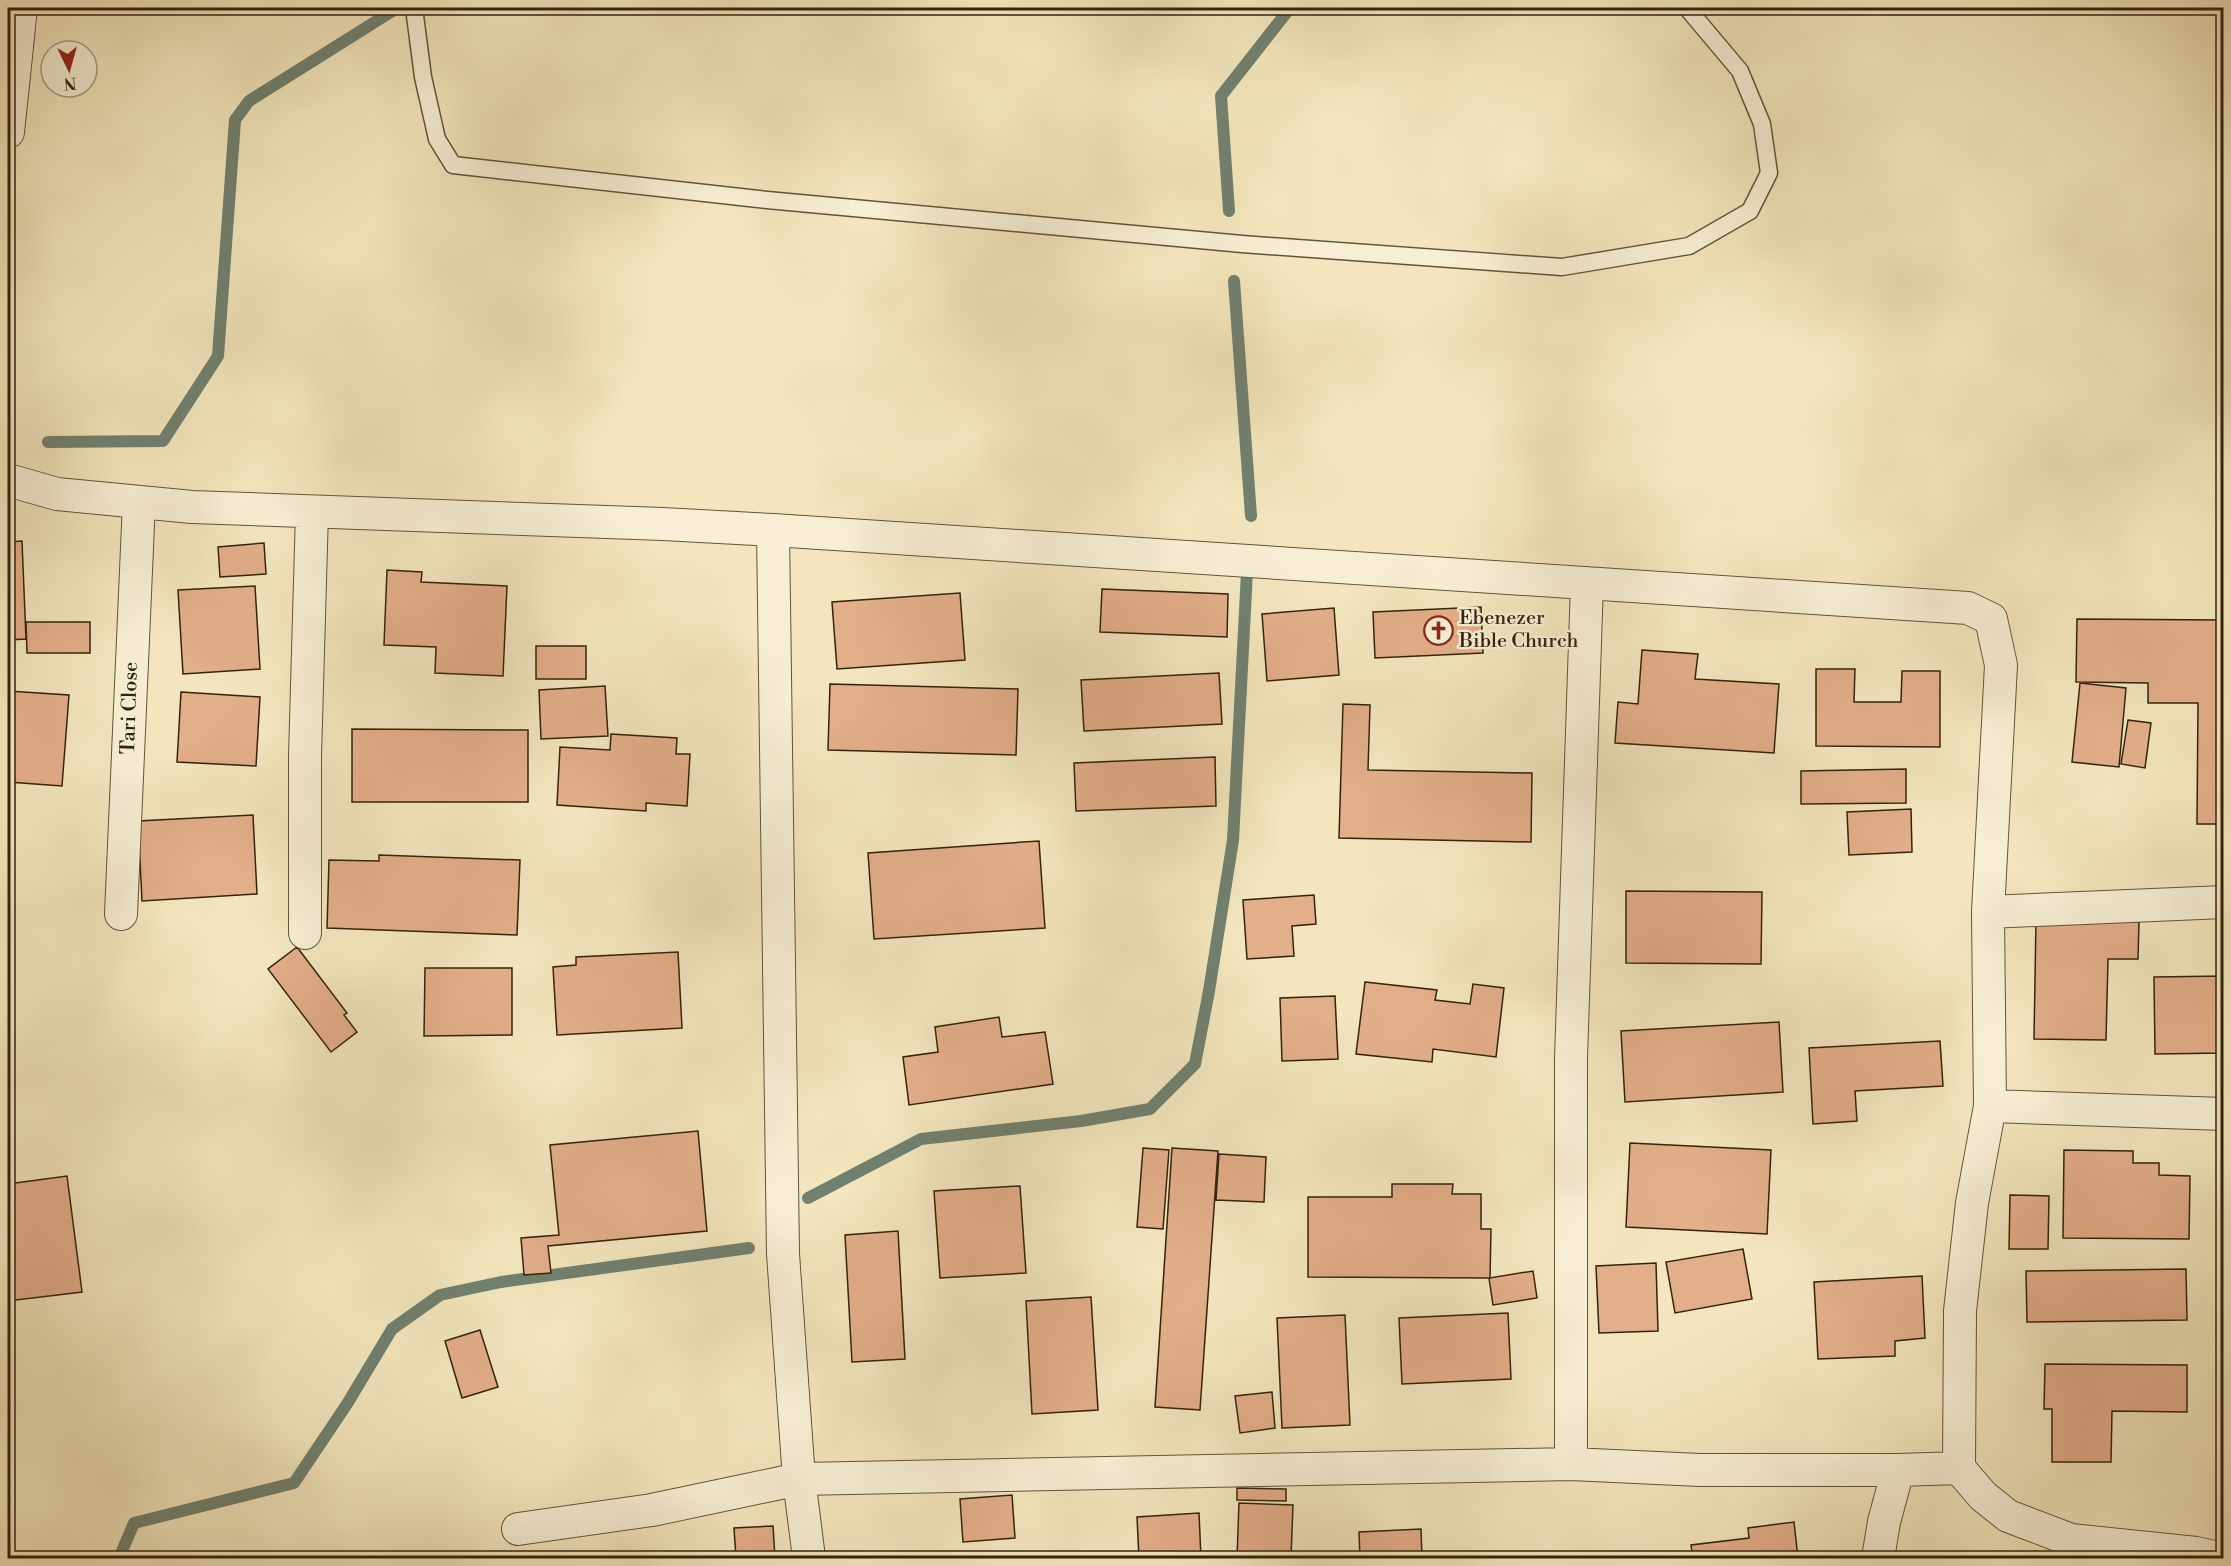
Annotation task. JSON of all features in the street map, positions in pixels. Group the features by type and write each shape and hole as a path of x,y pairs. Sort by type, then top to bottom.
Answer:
{"street":[{"path":"8,132 21,8"},
{"path":"8,480 57,494 192,507 773,530 1968,608 1991,620 2001,665 1988,912 1990,1106 1972,1203 1960,1311 1959,1468 1983,1496 2008,1516 2071,1540 2196,1553 2219,1558"},
{"name":"Tari Close","path":"121,914 139,502"},
{"path":"305,933 305,756 312,512"},
{"path":"773,530 783,1254 799,1479 809,1558"},
{"path":"1571,1464 1571,1058 1587,583"},
{"path":"1988,912 2223,902"},
{"path":"1990,1106 2223,1114"},
{"path":"518,1529 652,1509 799,1479 1571,1464 1700,1470 1959,1468"},
{"path":"1878,1558 1884,1522 1898,1470"}],"lane":[{"path":"414,8 423,77 437,139 453,165 767,200 1242,244 1562,267 1689,246 1750,211 1769,173 1762,124 1740,71 1687,8"}],"building":[{"path":"22,541 26,639 8,640 8,542"},
{"path":"264,543 266,574 220,577 218,547"},
{"path":"387,570 422,572 421,582 507,586 503,676 435,673 436,647 384,645"},
{"path":"255,586 260,669 183,674 178,590"},
{"path":"1102,589 1228,594 1227,637 1100,632"},
{"path":"960,593 965,660 837,669 832,602"},
{"path":"1481,607 1483,653 1375,658 1373,612"},
{"path":"1334,608 1339,675 1267,681 1262,614"},
{"path":"2077,619 2224,620 2224,824 2197,824 2198,703 2148,703 2148,683 2076,682"},
{"path":"26,622 90,622 90,653 27,653"},
{"path":"536,646 586,646 586,679 536,679"},
{"path":"1642,650 1698,654 1695,679 1779,684 1774,753 1615,743 1618,702 1638,704"},
{"path":"1816,669 1855,669 1854,702 1901,702 1902,671 1940,671 1940,747 1816,746"},
{"path":"1219,673 1222,724 1084,731 1081,680"},
{"path":"2080,683 2126,688 2119,767 2072,762"},
{"path":"830,684 1018,689 1016,755 828,750"},
{"path":"605,686 608,736 541,739 539,690"},
{"path":"8,691 69,695 62,786 8,782"},
{"path":"181,692 260,697 256,766 177,762"},
{"path":"1343,704 1370,705 1368,770 1532,773 1531,842 1339,838"},
{"path":"2128,720 2151,723 2145,768 2121,764"},
{"path":"352,729 528,730 528,802 352,802"},
{"path":"611,734 677,738 676,754 690,754 687,806 646,803 646,811 557,805 560,747 610,750"},
{"path":"1215,757 1216,806 1076,811 1074,763"},
{"path":"1906,769 1906,803 1801,804 1801,771"},
{"path":"1911,809 1912,852 1849,855 1847,812"},
{"path":"253,815 257,894 142,901 138,821"},
{"path":"1039,841 1045,928 874,939 868,853"},
{"path":"379,855 520,860 517,935 327,928 329,860 379,861"},
{"path":"1626,891 1762,892 1761,964 1626,963"},
{"path":"1314,895 1316,924 1292,926 1294,956 1247,959 1243,900"},
{"path":"2036,920 2139,922 2138,959 2108,959 2106,1040 2034,1039"},
{"path":"297,947 347,1013 344,1015 357,1032 331,1052 268,969"},
{"path":"678,952 682,1028 557,1035 553,967 576,965 576,957"},
{"path":"425,968 512,968 512,1035 424,1036"},
{"path":"2224,976 2224,1053 2155,1054 2154,977"},
{"path":"1365,982 1437,990 1435,1000 1470,1004 1473,984 1504,988 1496,1057 1433,1049 1432,1062 1356,1054"},
{"path":"8,991 10,991 8,1079"},
{"path":"1335,996 1338,1059 1282,1061 1280,998"},
{"path":"999,1017 1002,1037 1045,1032 1053,1084 909,1105 903,1057 938,1052 935,1027"},
{"path":"1779,1022 1783,1092 1625,1102 1621,1031"},
{"path":"1940,1041 1943,1086 1855,1091 1857,1121 1813,1124 1809,1048"},
{"path":"698,1131 707,1231 548,1246 551,1273 524,1275 521,1238 559,1235 550,1145"},
{"path":"1630,1143 1771,1150 1767,1234 1626,1227"},
{"path":"1143,1148 1169,1150 1163,1229 1137,1227"},
{"path":"1172,1148 1218,1151 1200,1410 1155,1407"},
{"path":"2064,1150 2133,1151 2133,1163 2159,1163 2159,1175 2190,1176 2189,1239 2063,1238"},
{"path":"1219,1154 1266,1157 1264,1202 1216,1200"},
{"path":"67,1176 82,1292 8,1301 8,1184"},
{"path":"1392,1184 1453,1184 1452,1194 1481,1194 1481,1229 1491,1229 1490,1278 1308,1277 1308,1197 1392,1197"},
{"path":"1020,1186 1026,1273 940,1278 934,1191"},
{"path":"2010,1195 2049,1196 2048,1249 2009,1249"},
{"path":"898,1231 905,1359 852,1362 845,1235"},
{"path":"1743,1249 1752,1299 1675,1313 1666,1262"},
{"path":"1656,1263 1658,1331 1599,1333 1596,1266"},
{"path":"2186,1269 2187,1320 2027,1322 2026,1271"},
{"path":"1533,1271 1537,1298 1493,1305 1489,1278"},
{"path":"1922,1276 1925,1338 1895,1341 1895,1356 1818,1359 1814,1282"},
{"path":"1091,1297 1098,1410 1032,1414 1026,1301"},
{"path":"1508,1313 1511,1379 1402,1384 1399,1318"},
{"path":"1345,1315 1350,1425 1282,1428 1277,1318"},
{"path":"480,1330 498,1387 462,1398 445,1341"},
{"path":"2045,1364 2187,1365 2187,1412 2112,1411 2111,1462 2052,1462 2052,1409 2044,1409"},
{"path":"1272,1392 1275,1428 1240,1433 1235,1396"},
{"path":"1237,1488 1286,1489 1286,1501 1237,1500"},
{"path":"1012,1495 1015,1538 963,1542 960,1499"},
{"path":"1239,1503 1293,1505 1291,1558 1237,1558"},
{"path":"1199,1513 1201,1558 1139,1558 1137,1517"},
{"path":"1794,1522 1798,1558 1693,1558 1691,1545 1749,1538 1748,1528"},
{"path":"773,1526 775,1558 736,1558 734,1528"},
{"path":"1421,1529 1422,1558 1360,1558 1359,1532"},
{"path":"1024,1555 1024,1558 927,1558"}],"waterway":[{"path":"1229,211 1221,96 1290,8"},
{"path":"48,442 163,441 218,356 235,120 249,101 394,10"},
{"path":"1234,281 1251,516"},
{"path":"808,1198 921,1139 1081,1121 1150,1109 1195,1064 1233,840 1247,572"},
{"path":"119,1558 134,1523 294,1483 347,1404 392,1329 440,1295 501,1282 749,1248"}],"place":[{"name":"Ebenezer Bible Church","path":"1438,630"}]}
